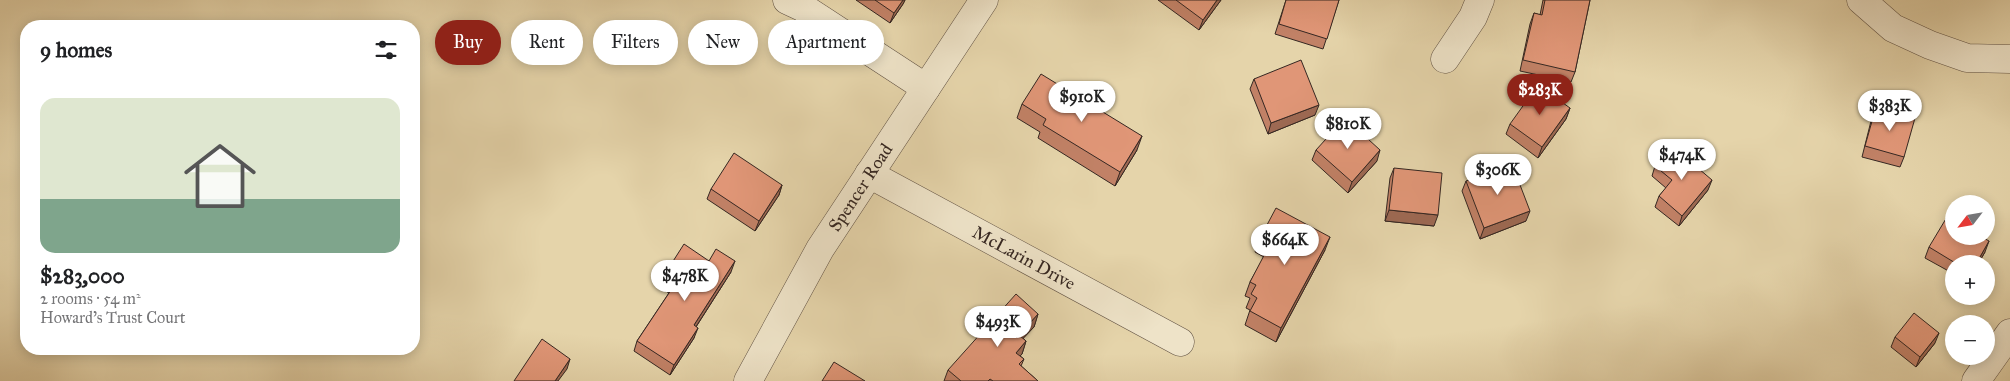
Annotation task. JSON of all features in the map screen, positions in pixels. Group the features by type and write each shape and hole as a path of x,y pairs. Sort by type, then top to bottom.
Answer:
{"street":[{"path":"787,0 802,7 926,88"},
{"name":"Spencer Road","path":"748,381 820,249 984,0"},
{"path":"1445,59 1473,16 1480,0"},
{"path":"1861,0 1893,28 1930,45 1967,58 2010,59"},
{"name":"McLarin Drive","path":"869,174 1180,342"},
{"path":"1976,381 2010,333"}],"building":[{"path":"875,0 903,0 894,13"},
{"path":"1176,0 1217,0 1203,20"},
{"path":"1286,0 1339,0 1327,39 1279,24"},
{"path":"1545,0 1590,0 1575,72 1523,60 1534,13 1542,15"},
{"path":"1301,60 1319,105 1271,123 1254,79"},
{"path":"1041,74 1142,136 1120,172 1043,125 1046,119 1022,104"},
{"path":"1538,85 1570,108 1542,147 1510,124"},
{"path":"1876,107 1915,118 1904,157 1865,146"},
{"path":"1345,118 1380,150 1352,182 1316,150"},
{"path":"1672,146 1712,180 1682,216 1659,196 1672,180 1655,166"},
{"path":"734,153 782,185 759,221 711,189"},
{"path":"1512,164 1530,211 1484,228 1466,181"},
{"path":"1394,168 1442,173 1438,215 1389,210"},
{"path":"1276,208 1330,237 1281,328 1250,311 1257,298 1251,294 1256,285 1250,282 1270,244 1260,238"},
{"path":"1945,220 1945,245 1987,245 1981,255 1945,255 1945,257 1929,247"},
{"path":"684,244 709,261 716,249 735,261 694,325 698,328 674,365 637,341 675,284 663,277"},
{"path":"1016,294 1038,314 1019,335 1026,341 1016,353 1024,359 1019,364 1038,381 993,381 990,379 988,381 961,381 948,370"},
{"path":"1914,313 1939,333 1920,357 1895,337"},
{"path":"542,339 570,359 555,381 514,381"},
{"path":"834,362 865,381 822,381"}]}
